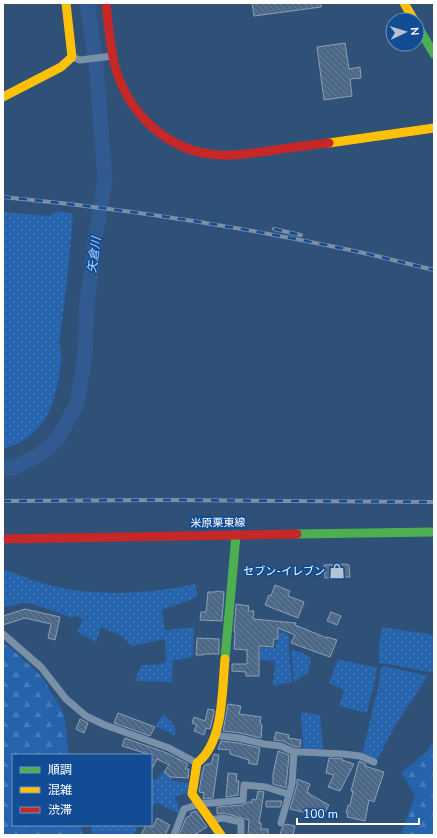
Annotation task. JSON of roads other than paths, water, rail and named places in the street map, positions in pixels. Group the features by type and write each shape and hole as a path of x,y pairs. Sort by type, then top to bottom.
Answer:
{"street":[{"path":"66,3 72,48 76,59"},
{"path":"106,3 111,57 128,98 138,113 174,144 208,155 224,156 434,128"},
{"path":"404,3 409,12"},
{"path":"425,39 434,54"},
{"path":"3,97 76,59 111,57"},
{"name":"米原栗東線","path":"3,539 434,532"},
{"path":"221,835 192,794 197,762 207,753 215,734 220,714 224,687 236,535"},
{"path":"3,634 41,667 66,699 86,716 105,725 169,748 197,762"},
{"path":"215,734 281,746 294,752 338,753 360,756 374,762"},
{"path":"281,823 292,784 294,752"},
{"path":"174,835 184,809 200,804 243,800 244,785 266,788 288,794"},
{"path":"210,820 223,818 242,822 241,835"}],"waterway":[{"name":"矢倉川","path":"3,468 12,468 26,462 48,448 58,438 77,404 85,355 87,303 105,180 96,64 87,3"}],"railway":[{"path":"3,197 89,206 260,232 378,256 434,270"},
{"path":"274,229 301,235"},
{"path":"3,501 166,500 434,502"}],"place":[{"name":"セブン-イレブン","path":"337,571"}]}
